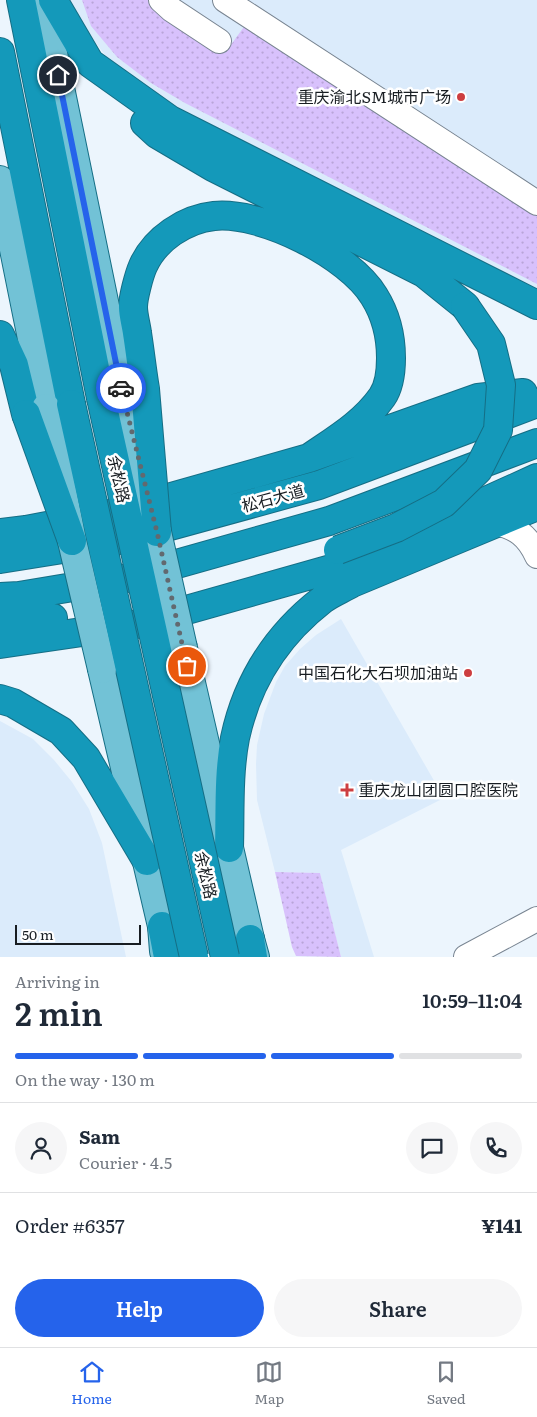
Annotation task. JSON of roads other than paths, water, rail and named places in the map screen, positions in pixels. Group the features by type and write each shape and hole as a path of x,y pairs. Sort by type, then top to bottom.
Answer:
{"highway":[{"name":"余松路","path":"21,0 123,394 224,957"},
{"path":"0,624 132,607 338,550 396,528 444,503 478,470 498,430 501,385 490,344 465,306 424,273 214,167 157,134 114,95 90,63 53,0"},
{"name":"余松路","path":"0,52 48,409 194,957"},
{"path":"90,63 170,120 537,305"},
{"path":"157,532 123,394 133,306 143,266 159,242 183,225 214,216 246,218 273,225 305,240 336,258 358,277 374,295 385,317 391,344 391,372 383,396 360,422 309,458"},
{"path":"0,335 14,365 48,409 72,541"},
{"path":"0,533 115,513 309,458 478,398 537,392"},
{"name":"松石大道","path":"0,559 119,540 319,485 537,403"},
{"path":"0,597 19,596 127,578 329,521 537,443"},
{"path":"0,644 137,624 342,566 537,478"},
{"path":"229,848 231,774 235,739 244,704 259,672 277,643 298,621 324,599 352,583 537,506"},
{"path":"0,699 13,703 61,730 86,758 147,861"},
{"path":"162,926 168,957"}],"main road":[{"path":"42,0 123,394"},
{"path":"0,180 48,409"},
{"path":"157,532 253,951"},
{"path":"72,541 162,926 164,957"}],"street":[{"path":"162,0 172,10 219,41"},
{"path":"225,0 537,203"},
{"path":"534,550 532,522 537,511"},
{"path":"495,523 508,525 518,530 534,550"},
{"path":"466,957 537,919"}],"place":[{"name":"重庆渝北SM城市广场","path":"461,97"},
{"name":"中国石化大石坝加油站","path":"468,673"},
{"name":"重庆龙山团圆口腔医院","path":"347,790"}]}
